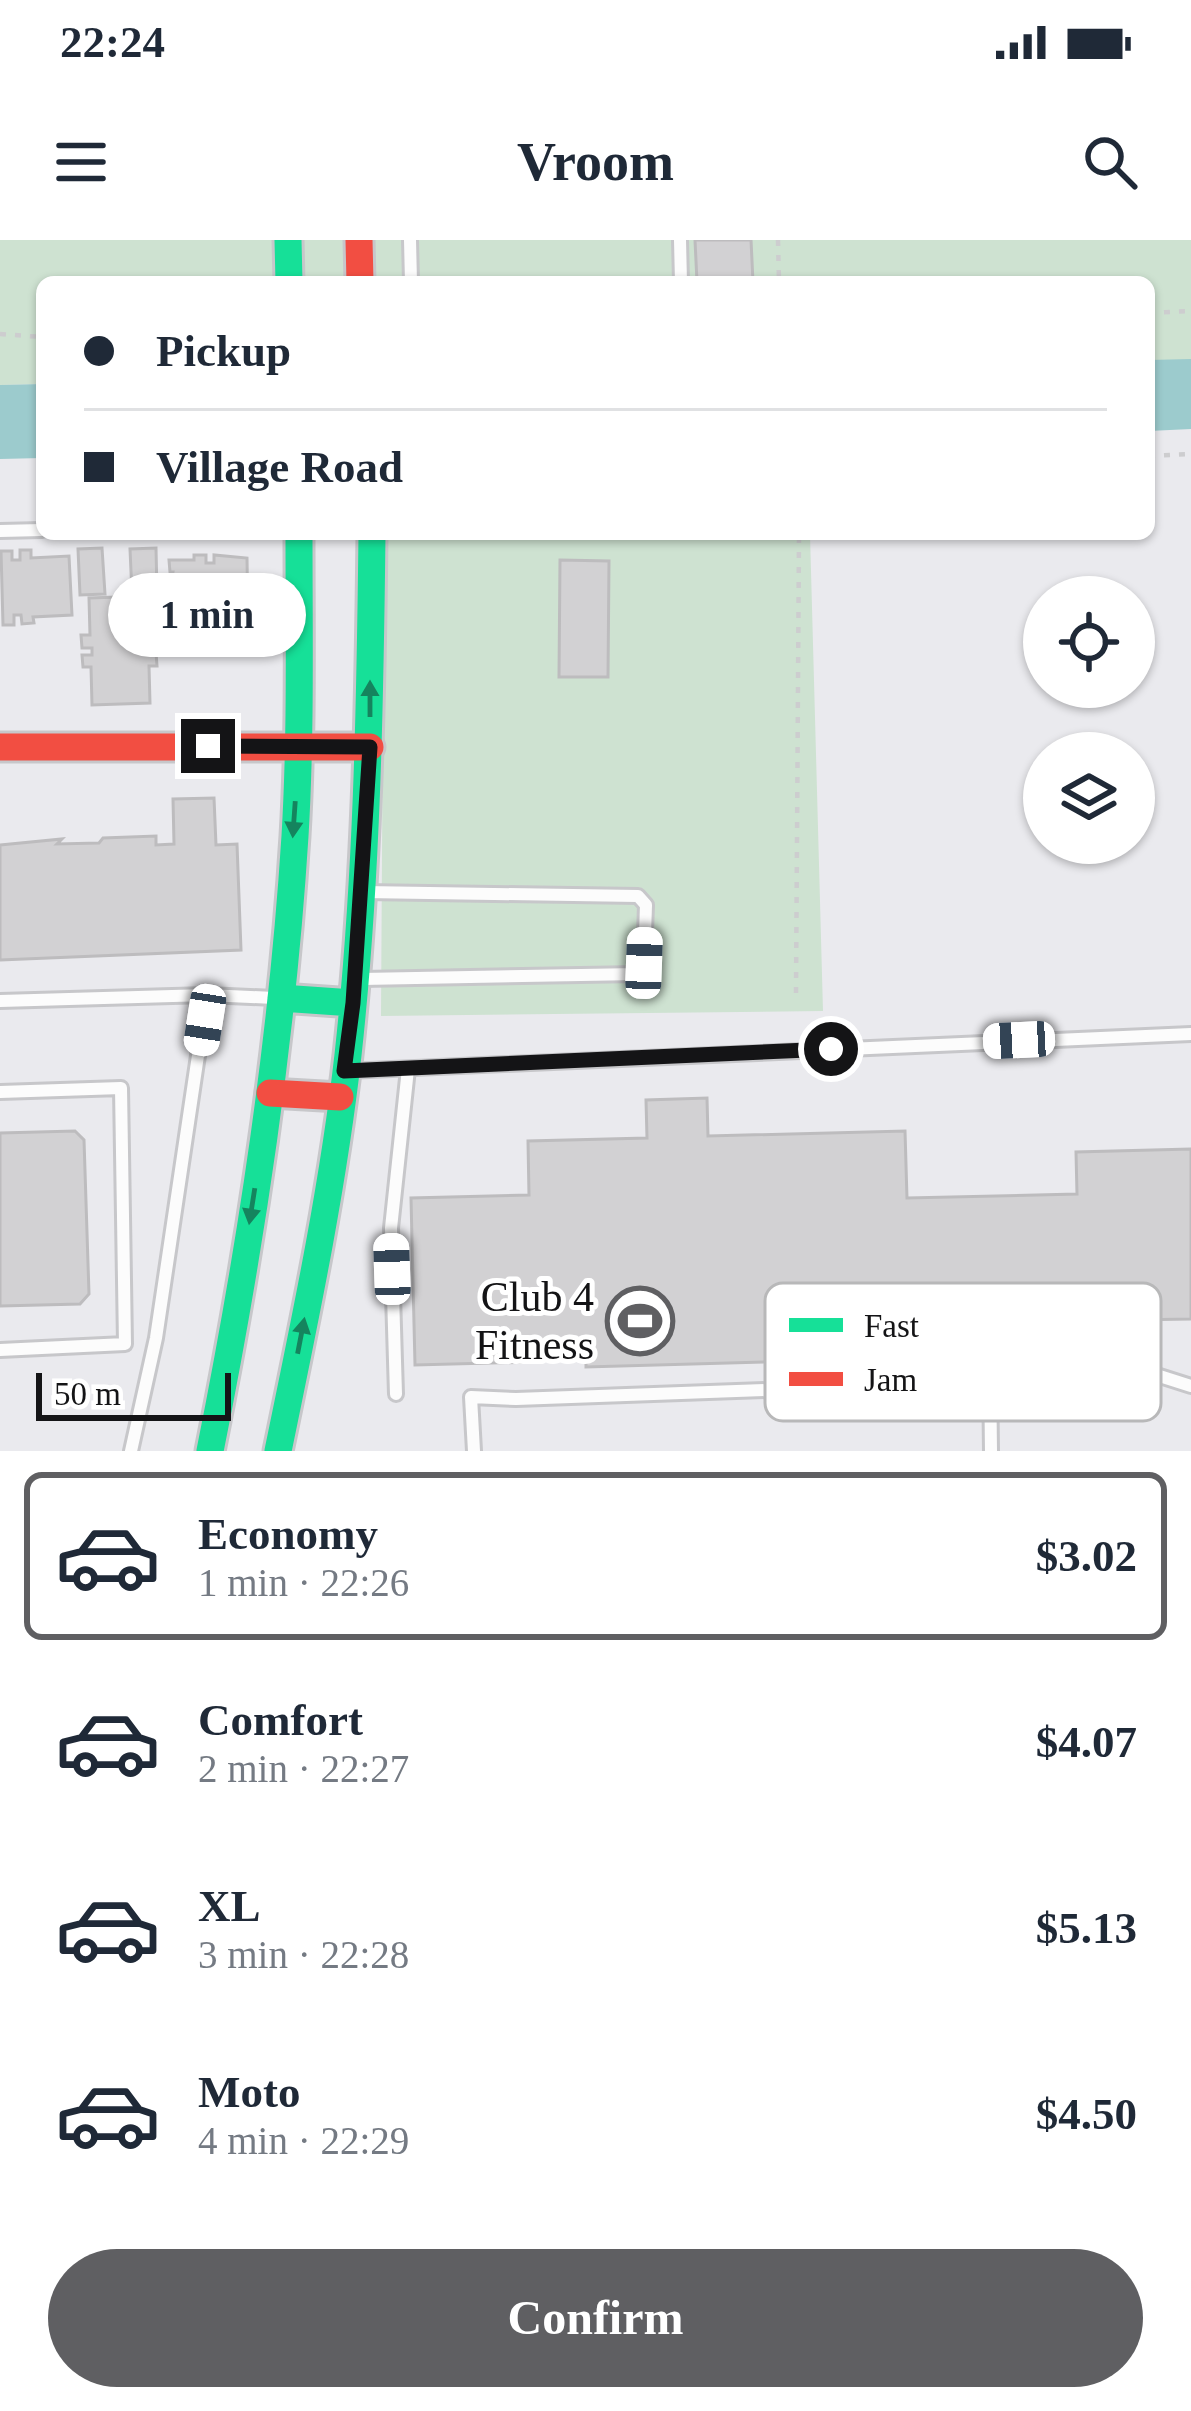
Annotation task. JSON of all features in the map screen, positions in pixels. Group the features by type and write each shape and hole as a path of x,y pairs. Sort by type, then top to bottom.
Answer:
{"street":[{"path":"288,240 289,276"},
{"path":"358,240 359,276"},
{"path":"210,1451 270,1094 281,998 299,745 299,540"},
{"path":"278,1451 328,1197 354,991 370,747 372,540"},
{"path":"0,748 370,747"},
{"path":"281,998 354,991"},
{"path":"270,1094 342,1084"}],"lane":[{"path":"410,240 411,276"},
{"path":"680,240 681,276"},
{"path":"0,531 36,530"},
{"path":"354,991 639,974 644,963 646,905 638,896 361,892"},
{"path":"0,1001 207,995 281,998"},
{"path":"131,1451 156,1338 207,995"},
{"path":"342,1084 408,1069 1191,1034"},
{"path":"396,1394 391,1228 408,1069"},
{"path":"0,1092 121,1088 125,1344 0,1350"},
{"path":"1161,1376 1191,1386"},
{"path":"474,1451 471,1397 765,1390"},
{"path":"991,1421 992,1451"}],"path":[{"path":"778,240 779,276"},
{"path":"1155,313 1191,311"},
{"path":"0,334 36,337"},
{"path":"1155,456 1191,454"},
{"path":"796,993 799,540"}],"green space":[{"path":"0,240 1191,240 1191,365 1155,367 1155,276 36,276 36,384 0,385"},
{"path":"384,540 810,540 823,1011 381,1016"}],"water":[{"path":"1191,359 1191,429 1155,431 1155,360"},
{"path":"36,384 36,458 0,459 0,385"}],"building":[{"path":"695,240 751,240 753,276 697,276"},
{"path":"102,548 105,594 80,595 78,549"},
{"path":"156,548 157,593 132,594 130,549"},
{"path":"20,550 31,550 31,558 69,556 72,615 33,617 34,623 22,624 21,615 14,615 14,625 3,625 1,551 12,551 12,560 20,560"},
{"path":"194,555 206,555 206,563 214,563 214,555 247,558 248,623 216,628 216,619 208,619 208,628 196,629 196,624 171,624 174,591 170,591 173,572 169,560 194,560"},
{"path":"560,560 609,561 608,677 559,677"},
{"path":"147,596 148,633 156,633 156,645 147,645 148,652 156,652 157,666 149,666 150,703 92,705 91,667 83,667 82,655 92,655 92,648 82,648 81,635 90,635 89,598"},
{"path":"214,798 216,845 237,844 241,950 0,960 0,845 62,839 57,844 99,843 103,838 156,836 156,845 174,844 173,799"},
{"path":"707,1098 708,1136 905,1131 907,1198 1077,1194 1076,1152 1191,1149 1191,1319 1161,1319 1161,1283 765,1283 765,1362 586,1367 586,1355 566,1356 565,1349 533,1350 534,1362 415,1365 411,1198 529,1195 528,1141 647,1138 646,1100"},
{"path":"75,1131 84,1140 89,1294 80,1304 0,1306 0,1133"}],"traffic: fast":[{"path":"288,240 289,276"},
{"path":"210,1451 239,1298 282,991 297,798 299,540"},
{"path":"278,1451 326,1204 348,1055 363,860 372,540"},
{"path":"281,998 353,1003"}],"traffic: jam":[{"path":"359,240 360,276"},
{"path":"0,747 370,747"},
{"path":"270,1093 340,1097"}],"place":[{"name":"Club 4 Fitness","path":"640,1321"}],"route":[{"path":"208,746 370,747 344,1071 831,1049"}]}
